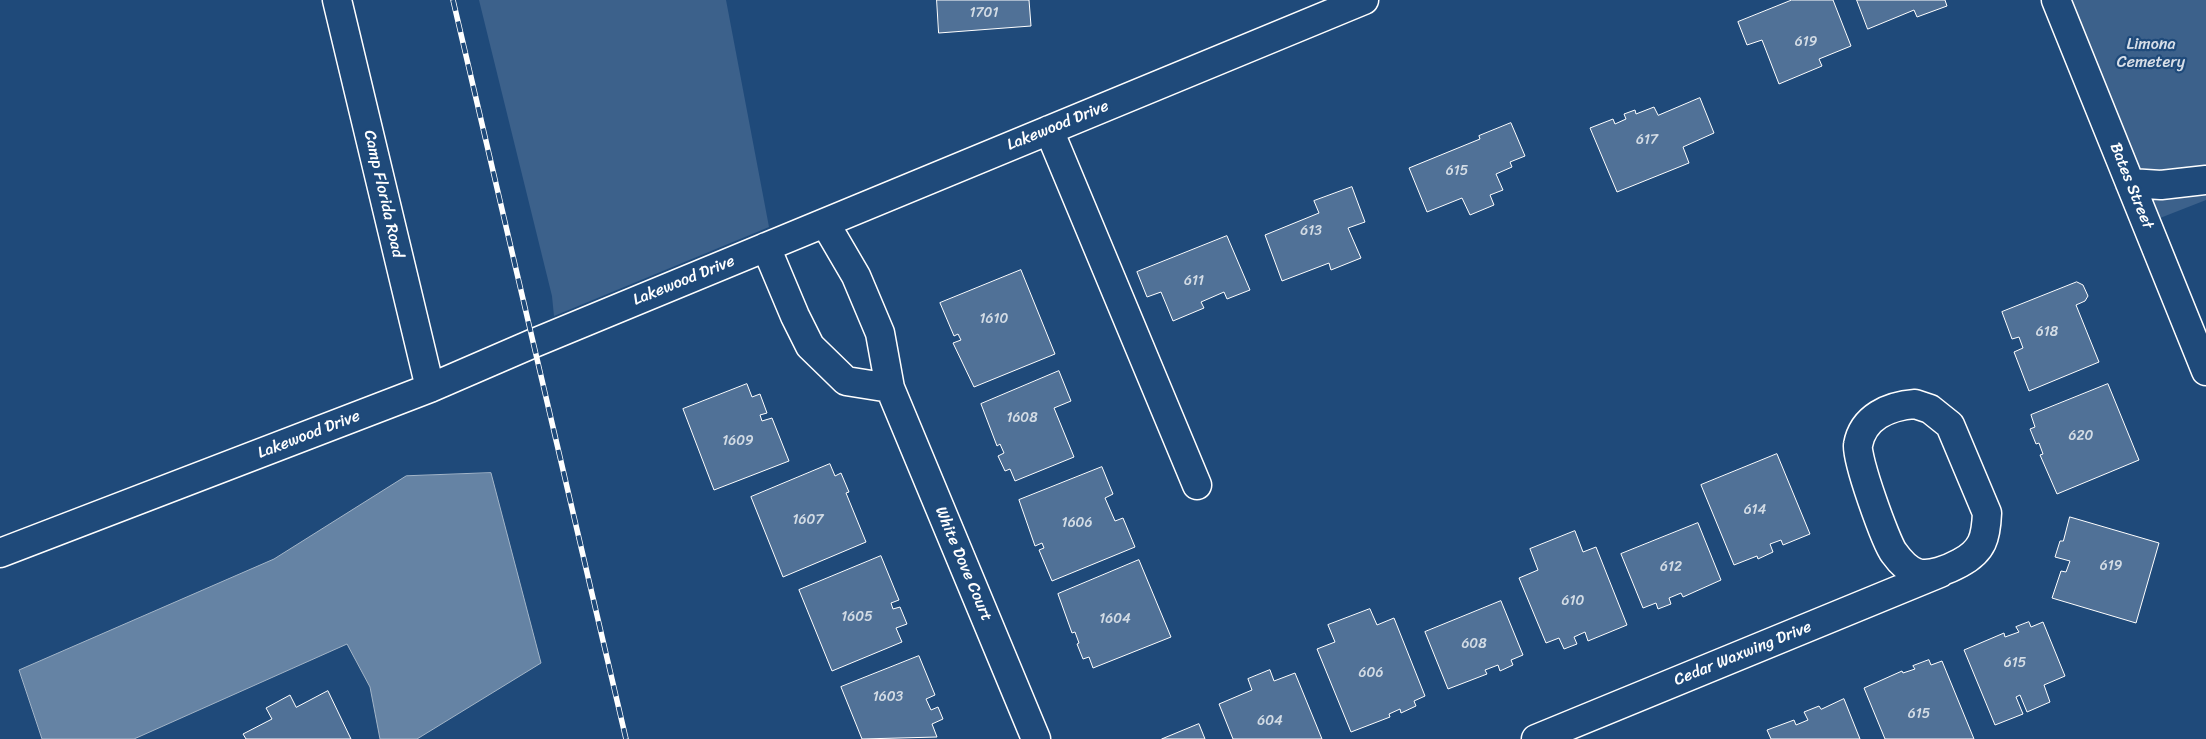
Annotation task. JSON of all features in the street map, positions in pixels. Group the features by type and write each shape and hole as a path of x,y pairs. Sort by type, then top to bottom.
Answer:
{"street":[{"name":"Camp Florida Road","path":"337,0 430,388"},
{"name":"Lakewood Drive","path":"0,553 430,388 1364,0"},
{"name":"Bates Street","path":"2056,0 2206,371"},
{"path":"1049,130 1197,485"},
{"path":"2130,183 2161,185 2206,180"},
{"name":"White Dove Court","path":"825,223 856,276 880,333 890,388 1036,739"},
{"path":"766,247 795,316 810,346 846,381 890,388"},
{"path":"1915,404 1930,409 1950,425 1987,513 1982,544 1973,556 1950,569 1932,573 1917,573 1892,552 1860,464 1857,446 1863,431 1871,420 1898,406 1915,404"},
{"name":"Cedar Waxwing Drive","path":"1536,739 1950,569"}],"green space":[{"path":"479,0 726,0 769,227 554,316 552,296"},
{"name":"Limona Cemetery","path":"2070,0 2206,0 2206,200 2160,218"}],"shaded area":[{"path":"491,473 541,663 417,739 380,739 370,687 347,644 134,739 42,739 19,670 274,559 406,476"}],"building":[{"path":"937,0 1029,0 1031,26 939,33"},
{"path":"1792,0 1833,0 1851,46 1819,59 1822,66 1779,84 1762,40 1747,45 1738,22"},
{"path":"1857,0 1945,0 1947,6 1917,17 1914,10 1868,29"},
{"path":"1700,98 1714,133 1683,147 1689,163 1617,192 1590,128 1613,119 1615,124 1626,119 1624,114 1635,110 1636,114 1654,107 1658,115"},
{"path":"1511,123 1525,156 1510,162 1512,167 1496,174 1503,190 1490,195 1494,205 1470,215 1462,198 1427,212 1409,168 1480,139 1479,136"},
{"path":"1352,187 1365,222 1348,228 1361,258 1331,270 1329,263 1282,281 1265,235 1319,213 1314,201"},
{"path":"1227,236 1250,290 1227,299 1224,292 1201,302 1204,308 1173,321 1161,292 1147,297 1137,272"},
{"path":"1021,270 1055,354 974,387 953,343 961,340 958,334 954,336 940,303"},
{"path":"2077,282 2083,285 2088,296 2085,301 2076,305 2099,362 2029,391 2014,352 2023,348 2019,337 2012,339 2002,312"},
{"path":"1059,371 1071,401 1054,408 1074,457 1015,481 1010,469 1005,471 998,456 1004,453 1000,444 997,446 981,404"},
{"path":"747,384 752,397 760,394 767,413 760,415 762,421 772,418 789,461 714,490 683,409"},
{"path":"2108,384 2139,460 2057,494 2040,455 2043,454 2039,443 2036,444 2030,429 2035,427 2031,415"},
{"path":"1777,454 1810,534 1783,545 1781,540 1770,544 1773,552 1758,559 1757,556 1734,565 1701,485"},
{"path":"830,464 835,476 841,473 849,492 846,493 866,542 783,577 751,497"},
{"path":"1102,467 1113,494 1105,498 1115,521 1123,518 1135,547 1052,581 1039,550 1044,548 1042,543 1035,546 1019,500"},
{"path":"2070,517 2159,543 2136,623 2052,598 2061,571 2066,572 2070,561 2055,557 2060,541 2063,541"},
{"path":"1698,523 1721,580 1683,597 1681,593 1669,598 1671,604 1658,609 1656,603 1643,608 1621,554"},
{"path":"1575,531 1583,552 1596,547 1627,625 1588,641 1585,632 1574,637 1577,644 1564,649 1559,638 1546,643 1519,578 1538,570 1530,549"},
{"path":"881,556 899,600 891,603 893,609 900,607 907,624 896,628 902,642 832,671 799,590"},
{"path":"1139,560 1171,637 1093,668 1089,657 1083,659 1075,632 1072,633 1058,594"},
{"path":"1501,601 1523,655 1511,660 1513,665 1500,671 1498,665 1485,670 1487,674 1448,689 1425,632"},
{"path":"1370,609 1377,625 1394,618 1425,696 1414,701 1416,706 1401,713 1400,709 1389,714 1390,717 1351,732 1317,649 1335,642 1328,625"},
{"path":"2029,622 2031,627 2043,622 2065,676 2044,685 2050,702 2027,712 2020,695 2016,697 2023,714 1995,725 1964,650 2004,633 2005,637 2019,632 2016,627"},
{"path":"919,656 935,695 926,699 931,710 938,707 943,719 932,724 937,737 862,739 841,687"},
{"path":"1929,660 1931,665 1942,661 1974,739 1885,739 1864,688 1902,671 1903,673 1915,669 1913,666"},
{"path":"1270,670 1274,681 1295,673 1322,739 1233,739 1219,704 1252,690 1248,679"},
{"path":"328,691 351,739 246,739 243,734 272,719 266,708 290,695 296,707"},
{"path":"1844,699 1860,739 1771,739 1767,730 1794,720 1796,725 1808,720 1804,712 1819,706 1821,709"},
{"path":"1199,724 1205,739 1162,739"}],"railway":[{"path":"453,0 626,739"}]}
